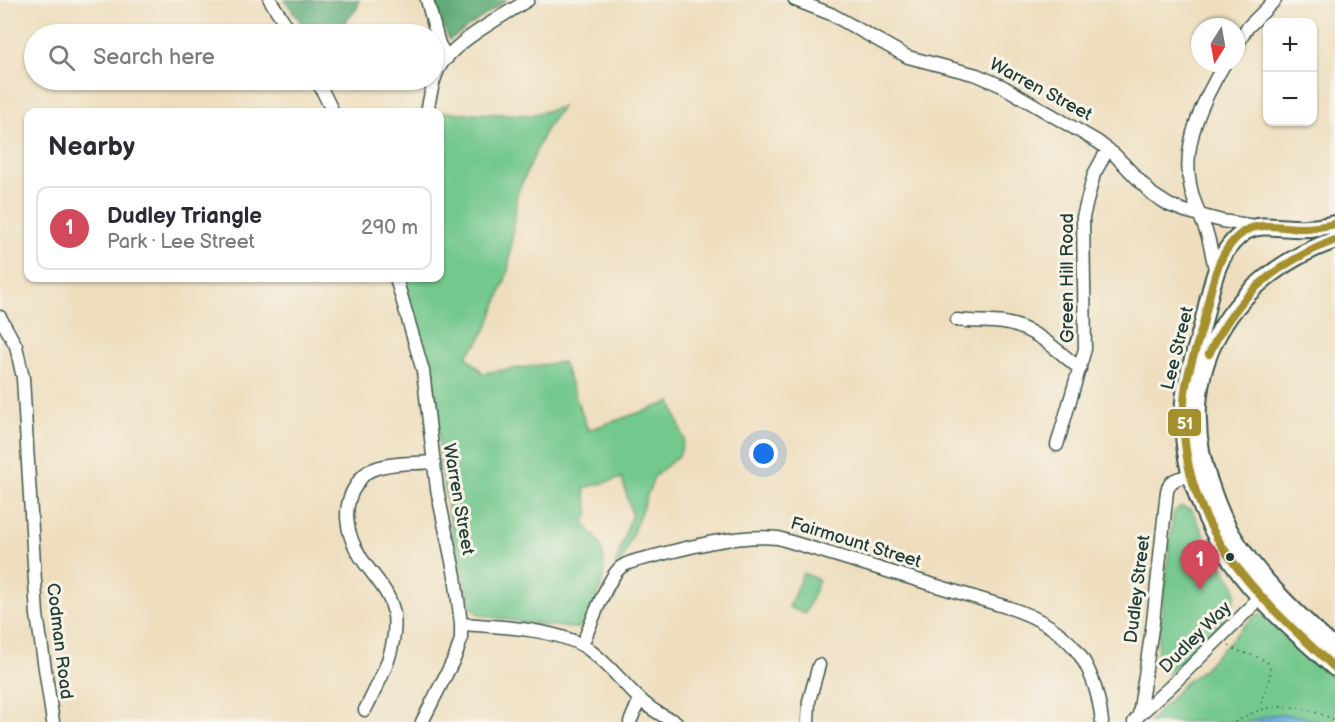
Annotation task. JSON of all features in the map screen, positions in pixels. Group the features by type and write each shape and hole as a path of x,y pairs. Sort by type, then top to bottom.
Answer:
{"main road":[{"path":"1256,226 1288,228 1335,224"},
{"name":"Lee Street","path":"1256,226 1232,242 1214,280 1184,400 1184,441 1191,475 1205,513 1235,566 1259,596 1335,668"},
{"path":"1283,264 1292,253 1294,244 1288,228"},
{"name":"Lee Street","path":"1335,238 1283,264 1240,302 1219,334 1203,371 1198,399 1197,434 1205,470 1226,525 1262,576 1303,620 1335,649"},
{"path":"1214,280 1215,296 1223,303 1227,305 1240,302"}],"street":[{"path":"270,0 286,24"},
{"path":"427,0 434,24"},
{"path":"444,62 457,47 528,0"},
{"name":"Warren Street","path":"795,0 831,14 908,57 990,80 1108,149 1152,194 1169,205 1222,221 1256,226"},
{"path":"1245,31 1275,0"},
{"path":"444,53 447,58"},
{"path":"1214,280 1208,237 1190,186 1189,152 1201,109 1221,72"},
{"path":"323,90 331,108"},
{"path":"428,108 432,90"},
{"name":"Green Hill Road","path":"1057,445 1085,349 1083,217 1094,174 1108,149"},
{"path":"1288,228 1335,238"},
{"name":"Warren Street","path":"397,282 424,378 433,462 461,624 456,655 422,722"},
{"name":"Codman Road","path":"0,317 16,346 23,378 37,615 52,722"},
{"path":"957,320 1023,327 1049,343 1080,369"},
{"path":"365,710 390,655 394,637 394,616 385,591 360,557 350,535 346,518 348,501 358,483 372,469 433,462"},
{"name":"Dudley Street","path":"1136,719 1153,622 1167,490 1175,479 1191,475"},
{"name":"Fairmount Street","path":"582,645 612,578 624,565 676,550 765,536 1010,608 1044,622 1062,634 1087,666 1098,695 1102,722"},
{"path":"1259,596 1263,583 1262,576"},
{"name":"Dudley Way","path":"1136,719 1251,607 1259,596"},
{"path":"461,624 556,635 582,645 609,668 639,700 659,715 676,722"},
{"path":"808,722 809,701 819,665"},
{"path":"630,722 639,700"}],"path":[{"path":"1224,640 1235,650 1259,657 1269,664 1271,673 1262,696 1262,709"},
{"path":"1235,722 1262,709 1293,708 1335,720"}],"green space":[{"path":"285,0 359,0 357,9 343,24 302,24"},
{"path":"434,0 507,0 449,40"},
{"path":"562,107 546,129 517,194 508,272 489,324 478,343 466,356 483,373 563,362 588,430 671,402 684,439 680,454 654,477 621,564 614,568 632,514 622,478 584,488 589,513 584,522 600,545 604,565 598,595 582,627 539,625 485,616 478,614 471,606 454,541 440,464 437,399 401,282 444,282 444,112 531,115"},
{"path":"1181,507 1192,510 1211,548 1234,584 1235,595 1232,607 1224,619 1171,671 1164,673 1157,667 1157,653 1173,515"},
{"path":"803,573 819,580 805,614 789,607"},
{"path":"1258,614 1266,616 1335,681 1335,722 1149,722 1186,682 1200,672"}],"water":[{"path":"1276,714 1298,716 1322,722 1246,722"}],"transit line":[{"name":"51","path":"1335,224 1308,228 1259,226 1245,231 1235,239 1227,249 1216,273 1189,373 1184,403 1185,446 1193,485 1207,520 1226,553 1250,583 1276,612 1335,668"},
{"name":"51","path":"1209,354 1232,315 1260,284 1294,260 1335,240"}],"place":[{"name":"Dudley Triangle","path":"1200,590"}]}
